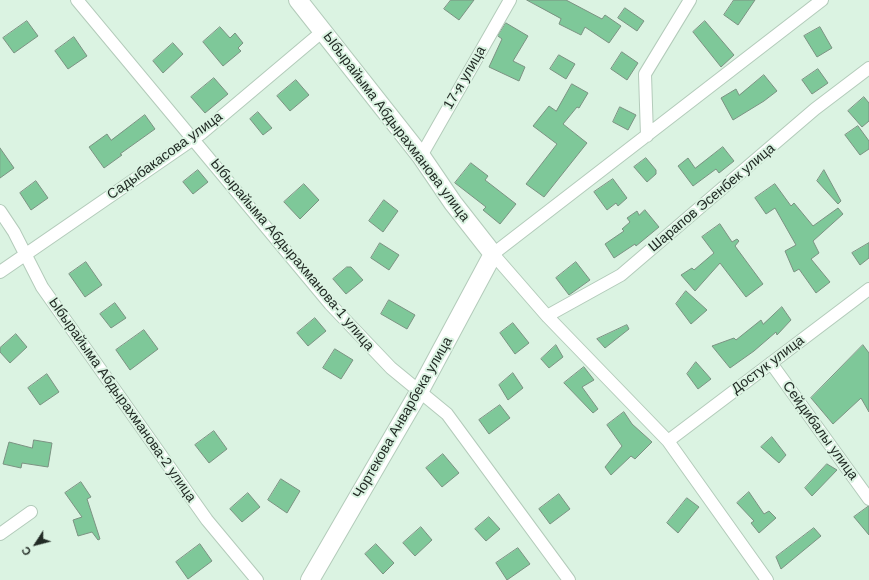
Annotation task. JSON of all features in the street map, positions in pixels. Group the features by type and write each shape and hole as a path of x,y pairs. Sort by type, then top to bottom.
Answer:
{"street":[{"name":"Ыбырайыма Абдырахманова-1 улица","path":"77,0 330,304 391,368 447,414 569,580"},
{"name":"Ыбырайыма Абдырахманова улица","path":"298,0 421,156 453,203 493,254"},
{"name":"17-я улица","path":"421,156 510,0"},
{"path":"646,136 645,74 690,0"},
{"path":"767,580 668,442 547,316 493,254 822,0"},
{"name":"Садыбакасова улица","path":"0,272 208,128 323,31"},
{"name":"Шарапов Эсенбек улица","path":"547,316 621,275 815,110 869,68"},
{"name":"Ыбырайыма Абдырахманова-2 улица","path":"0,211 14,232 47,294 207,520 257,580"},
{"name":"Чортекова Анварбека улица","path":"310,580 419,392 493,254"},
{"name":"Достук улица","path":"668,442 869,289"},
{"name":"Сейдибалы улица","path":"771,363 869,499"},
{"path":"0,534 31,512"}],"building":[{"path":"451,0 474,0 459,20 444,9"},
{"path":"527,0 566,0 602,19 605,15 621,26 609,43 585,27 581,35 559,24 561,19"},
{"path":"734,0 755,0 738,25 724,15"},
{"path":"625,8 644,21 637,31 618,18"},
{"path":"27,21 38,36 14,53 3,38"},
{"path":"705,21 734,55 721,67 693,32"},
{"path":"506,23 528,36 513,61 525,67 519,81 489,67 502,39 498,36"},
{"path":"220,27 230,38 235,33 243,43 238,48 241,51 223,66 203,42"},
{"path":"820,27 832,48 817,57 804,36"},
{"path":"74,37 87,56 68,69 55,51"},
{"path":"173,43 183,54 163,73 153,61"},
{"path":"622,52 638,63 627,80 611,69"},
{"path":"559,55 575,64 566,79 550,69"},
{"path":"818,69 828,83 812,94 802,80"},
{"path":"764,75 777,91 733,120 721,98 736,89 739,95"},
{"path":"214,78 228,94 205,113 191,97"},
{"path":"296,80 309,95 290,111 277,96"},
{"path":"572,84 588,93 579,108 577,107 563,124 587,143 544,197 526,184 557,144 533,126 549,106 556,111"},
{"path":"864,97 869,103 869,121 862,127 848,111"},
{"path":"620,107 636,115 628,130 613,122"},
{"path":"258,112 272,128 263,135 250,119"},
{"path":"145,115 155,129 120,154 122,155 104,168 89,147 107,134 111,140"},
{"path":"858,126 869,141 869,149 860,155 845,135"},
{"path":"723,147 734,161 719,173 716,169 693,186 678,166 688,158 695,168"},
{"path":"0,148 14,168 0,178"},
{"path":"646,158 656,170 656,174 647,182 634,167"},
{"path":"471,163 488,176 485,180 516,204 500,224 483,210 486,207 455,183"},
{"path":"198,170 208,182 193,194 183,182"},
{"path":"824,170 841,201 838,204 817,181"},
{"path":"613,179 627,198 618,206 616,203 607,210 594,192"},
{"path":"36,181 48,198 31,210 20,193"},
{"path":"304,184 319,200 300,219 284,202"},
{"path":"775,184 791,206 794,203 813,226 838,208 843,214 813,241 819,253 811,259 830,282 816,293 799,269 794,272 785,251 796,245 775,208 766,214 755,198"},
{"path":"384,200 398,211 383,232 369,221"},
{"path":"645,210 659,227 636,246 635,244 614,258 605,244 624,231 622,229 630,222 627,218 637,211 639,215"},
{"path":"720,224 732,242 737,239 739,241 735,246 763,284 746,297 720,263 695,291 681,275 692,268 694,270 714,253 702,237"},
{"path":"380,243 399,255 389,270 371,258"},
{"path":"869,243 869,258 860,265 852,253"},
{"path":"86,262 102,285 85,297 69,274"},
{"path":"576,262 590,280 569,295 556,278"},
{"path":"347,267 351,267 363,280 346,294 333,279"},
{"path":"686,291 707,310 691,324 676,304"},
{"path":"389,300 415,315 407,329 381,314"},
{"path":"115,303 126,318 111,328 100,314"},
{"path":"782,307 791,320 777,335 776,332 754,351 730,368 712,346 734,338 736,340 761,320 763,324"},
{"path":"315,318 326,331 308,346 297,333"},
{"path":"513,323 529,343 515,354 500,333"},
{"path":"627,325 629,329 605,348 597,339"},
{"path":"144,330 158,349 130,370 116,350"},
{"path":"16,334 27,347 10,363 0,352 0,348"},
{"path":"556,345 563,357 549,368 541,359"},
{"path":"863,345 869,353 869,412 861,398 833,424 811,398"},
{"path":"335,349 353,360 341,379 323,368"},
{"path":"696,362 711,379 698,389 687,374"},
{"path":"584,367 594,380 582,387 598,409 593,413 564,383"},
{"path":"513,373 523,388 508,400 499,385"},
{"path":"47,374 59,392 40,405 28,388"},
{"path":"500,405 510,418 489,434 479,420"},
{"path":"624,412 632,424 652,442 635,459 631,456 611,475 605,467 622,446 607,425"},
{"path":"214,431 227,449 209,463 195,445"},
{"path":"772,437 786,455 779,463 761,447"},
{"path":"34,440 52,443 48,467 22,463 21,468 3,464 9,442 32,448"},
{"path":"443,454 459,473 442,487 426,468"},
{"path":"827,464 837,470 812,496 805,488"},
{"path":"281,479 300,491 287,513 268,500"},
{"path":"81,482 91,497 87,499 100,539 98,540 92,532 78,536 73,520 82,517 65,493"},
{"path":"749,492 764,514 769,511 776,518 759,533 751,523 754,521 737,503"},
{"path":"248,493 260,507 242,522 230,509"},
{"path":"559,494 570,509 550,524 539,509"},
{"path":"687,498 699,507 678,533 667,523"},
{"path":"869,506 869,535 854,517"},
{"path":"489,517 500,529 486,541 475,529"},
{"path":"421,527 432,540 415,556 403,543"},
{"path":"814,528 821,536 781,569 776,557"},
{"path":"200,544 212,561 188,579 176,562"},
{"path":"376,544 394,563 383,574 365,554"},
{"path":"518,548 530,564 507,580 496,563"}]}
